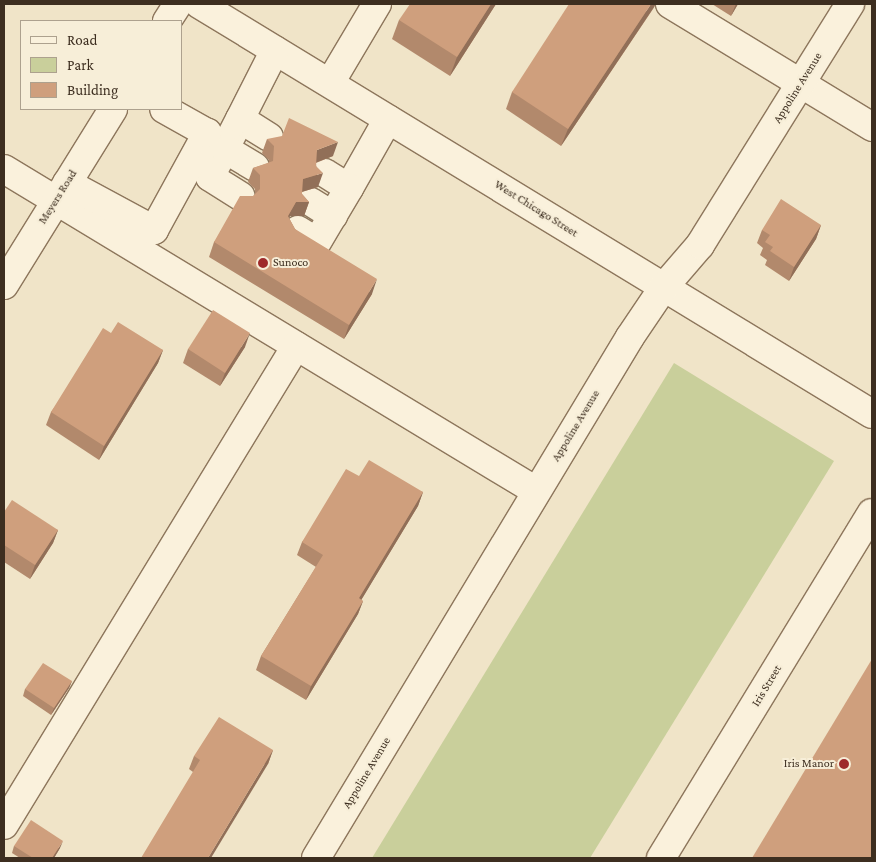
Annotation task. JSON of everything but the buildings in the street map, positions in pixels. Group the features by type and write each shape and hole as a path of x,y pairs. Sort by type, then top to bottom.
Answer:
{"street":[{"path":"168,20 178,4"},
{"name":"West Chicago Street","path":"199,4 872,414"},
{"path":"670,4 872,127"},
{"name":"Appoline Avenue","path":"316,858 536,492 663,288 700,245 850,4"},
{"path":"330,83 367,7"},
{"path":"4,169 154,230 240,119 275,50"},
{"name":"Meyers Road","path":"4,285 112,110"},
{"path":"166,110 207,133 213,154 210,177 241,196"},
{"path":"240,119 270,137"},
{"path":"298,230 317,242 322,209 349,188 388,119"},
{"path":"213,154 255,167"},
{"path":"325,173 349,188"},
{"path":"61,191 296,346 536,492"},
{"path":"4,825 296,346"},
{"name":"Iris Street","path":"661,858 872,513"}],"green space":[{"path":"674,363 834,461 590,858 372,858"}],"place":[{"name":"Sunoco","path":"263,263"},
{"name":"Iris Manor","path":"844,764"}]}
